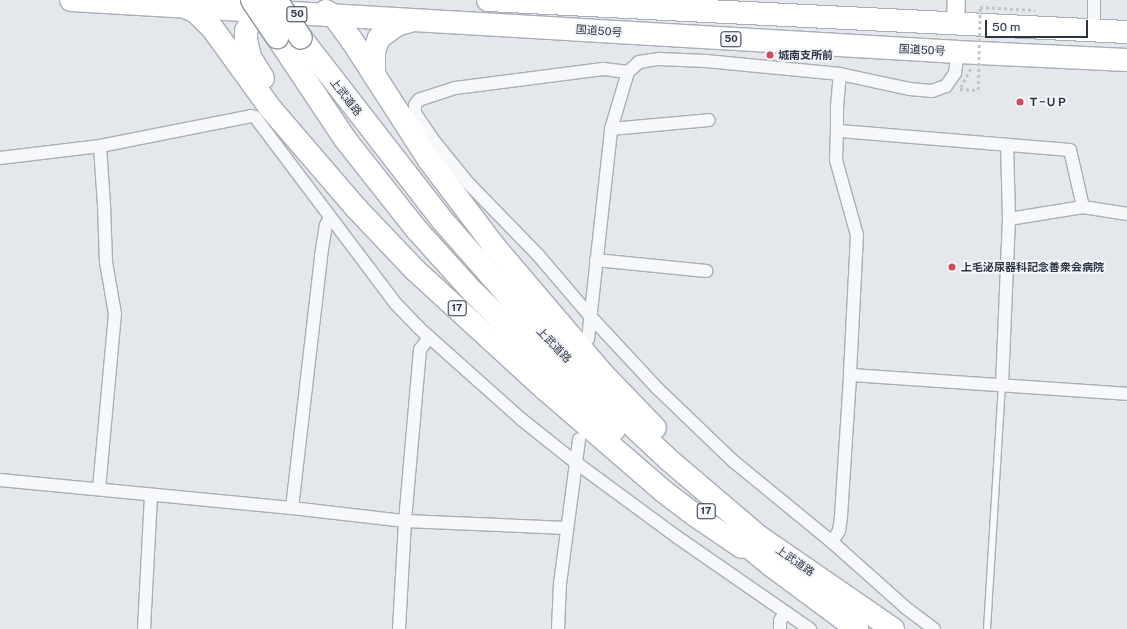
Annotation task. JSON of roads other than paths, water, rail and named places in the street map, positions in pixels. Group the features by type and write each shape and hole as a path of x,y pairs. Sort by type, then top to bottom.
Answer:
{"highway":[{"name":"国道50号","path":"71,0 185,7 259,4 334,16 420,20 965,60 1127,60"},
{"path":"297,0 322,9 334,16"},
{"path":"488,0 1127,32"},
{"name":"17","path":"259,4 246,31 250,57 282,109 294,135"},
{"name":"上武道路","path":"259,4 277,37 320,103 370,173 411,223 473,292 641,454 772,566 857,629"},
{"name":"上武道路","path":"259,4 301,38 443,221 535,326 591,384 668,460 758,536 892,629"},
{"name":"17","path":"185,7 196,12 213,29 271,109 388,242 445,298 545,389 673,499 772,566"},
{"name":"17","path":"334,16 429,160 494,246 602,373 713,484 827,583"},
{"path":"374,75 373,58 379,38 396,25 420,20"}],"street":[{"path":"955,23 956,0"},
{"path":"1094,0 1094,30"},
{"path":"588,339 611,129 628,72 639,62 659,59 706,60 840,74 910,89 932,91 946,86 965,60"},
{"path":"628,72 602,69 455,88 420,100 414,108 417,116 459,173 538,255 591,317 658,389 733,461 832,542 906,608 934,629"},
{"path":"832,542 839,531 841,516 857,235 836,160 837,107 840,74"},
{"path":"0,158 100,146 251,116 255,118 396,304 429,337 521,419 575,462 677,537 810,629"},
{"path":"611,129 709,120"},
{"path":"837,131 1070,150 1083,207"},
{"path":"1002,385 1009,219 1007,145"},
{"path":"99,490 115,314 106,262 100,146"},
{"path":"1009,219 1083,207 1127,214"},
{"path":"292,508 321,256 326,225 330,218"},
{"path":"596,260 706,271"},
{"path":"399,629 405,521 420,350 429,337"},
{"path":"850,375 1127,394"},
{"path":"558,629 560,584 579,439"},
{"path":"0,480 292,508 405,521 567,528"},
{"path":"144,629 151,495"},
{"path":"780,629 782,617 785,612"}],"lane":[{"path":"987,629 1002,385"}],"place":[{"name":"城南支所前","path":"770,55"},
{"name":"Ｔ−ＵＰ","path":"1020,102"},
{"name":"上毛泌尿器科記念善衆会病院","path":"952,267"}]}
